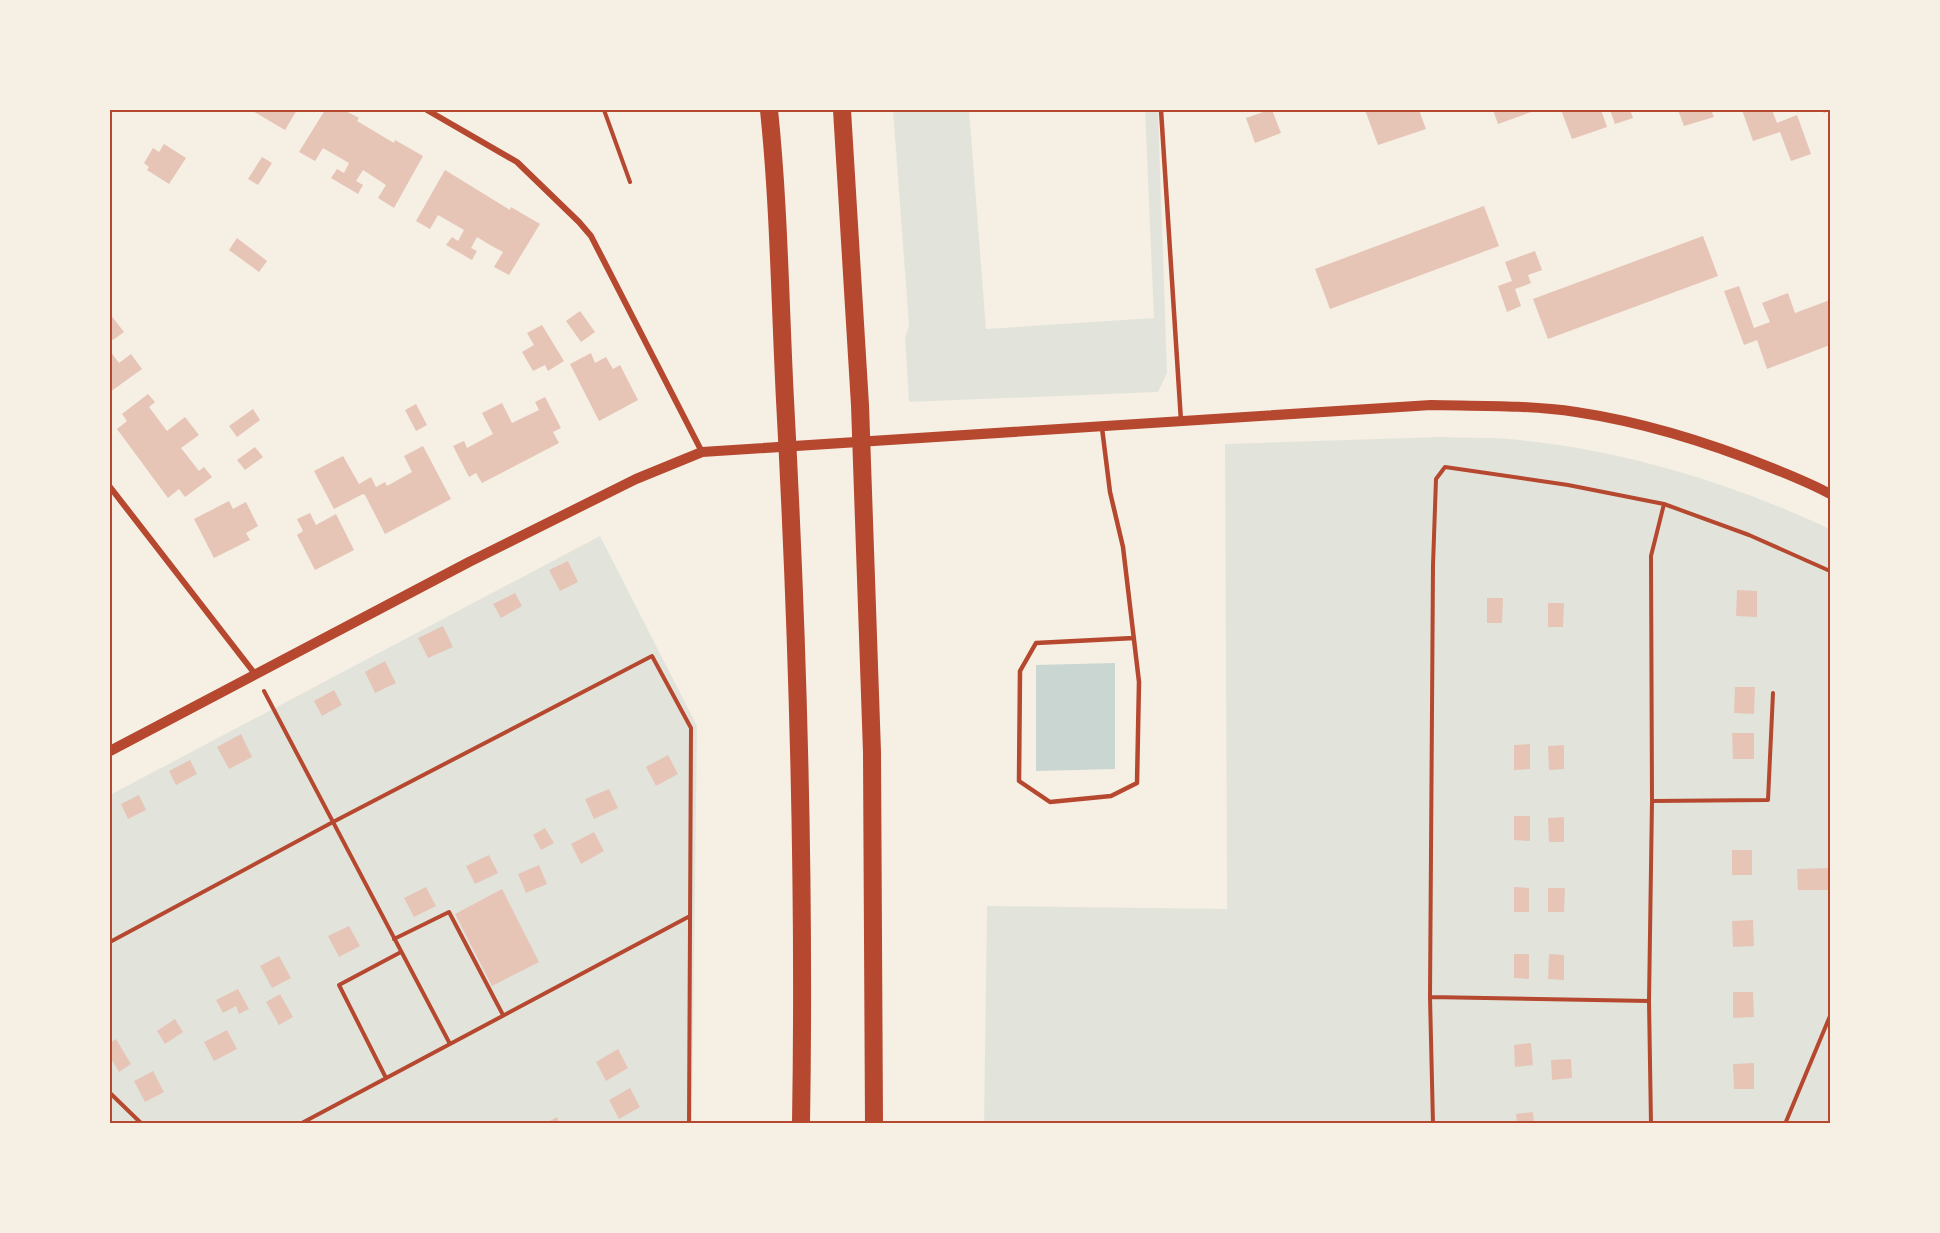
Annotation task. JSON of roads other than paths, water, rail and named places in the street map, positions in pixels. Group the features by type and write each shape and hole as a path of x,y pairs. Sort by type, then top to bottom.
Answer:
{"highway":[{"path":"769,110 790,481 798,754 801,1124"},
{"path":"842,110 860,405 872,752 874,1124"}],"street":[{"path":"427,110 517,162 591,236 702,452"},
{"path":"110,751 636,479 702,452 1431,405 1500,407 1575,412 1647,426 1737,454 1817,486 1830,494"},
{"path":"110,487 255,674"}],"lane":[{"path":"1161,110 1181,422"},
{"path":"1102,425 1110,492 1123,547 1134,638 1139,682 1137,783 1111,796 1050,802 1019,781 1020,671 1036,643 1134,638"}]}
